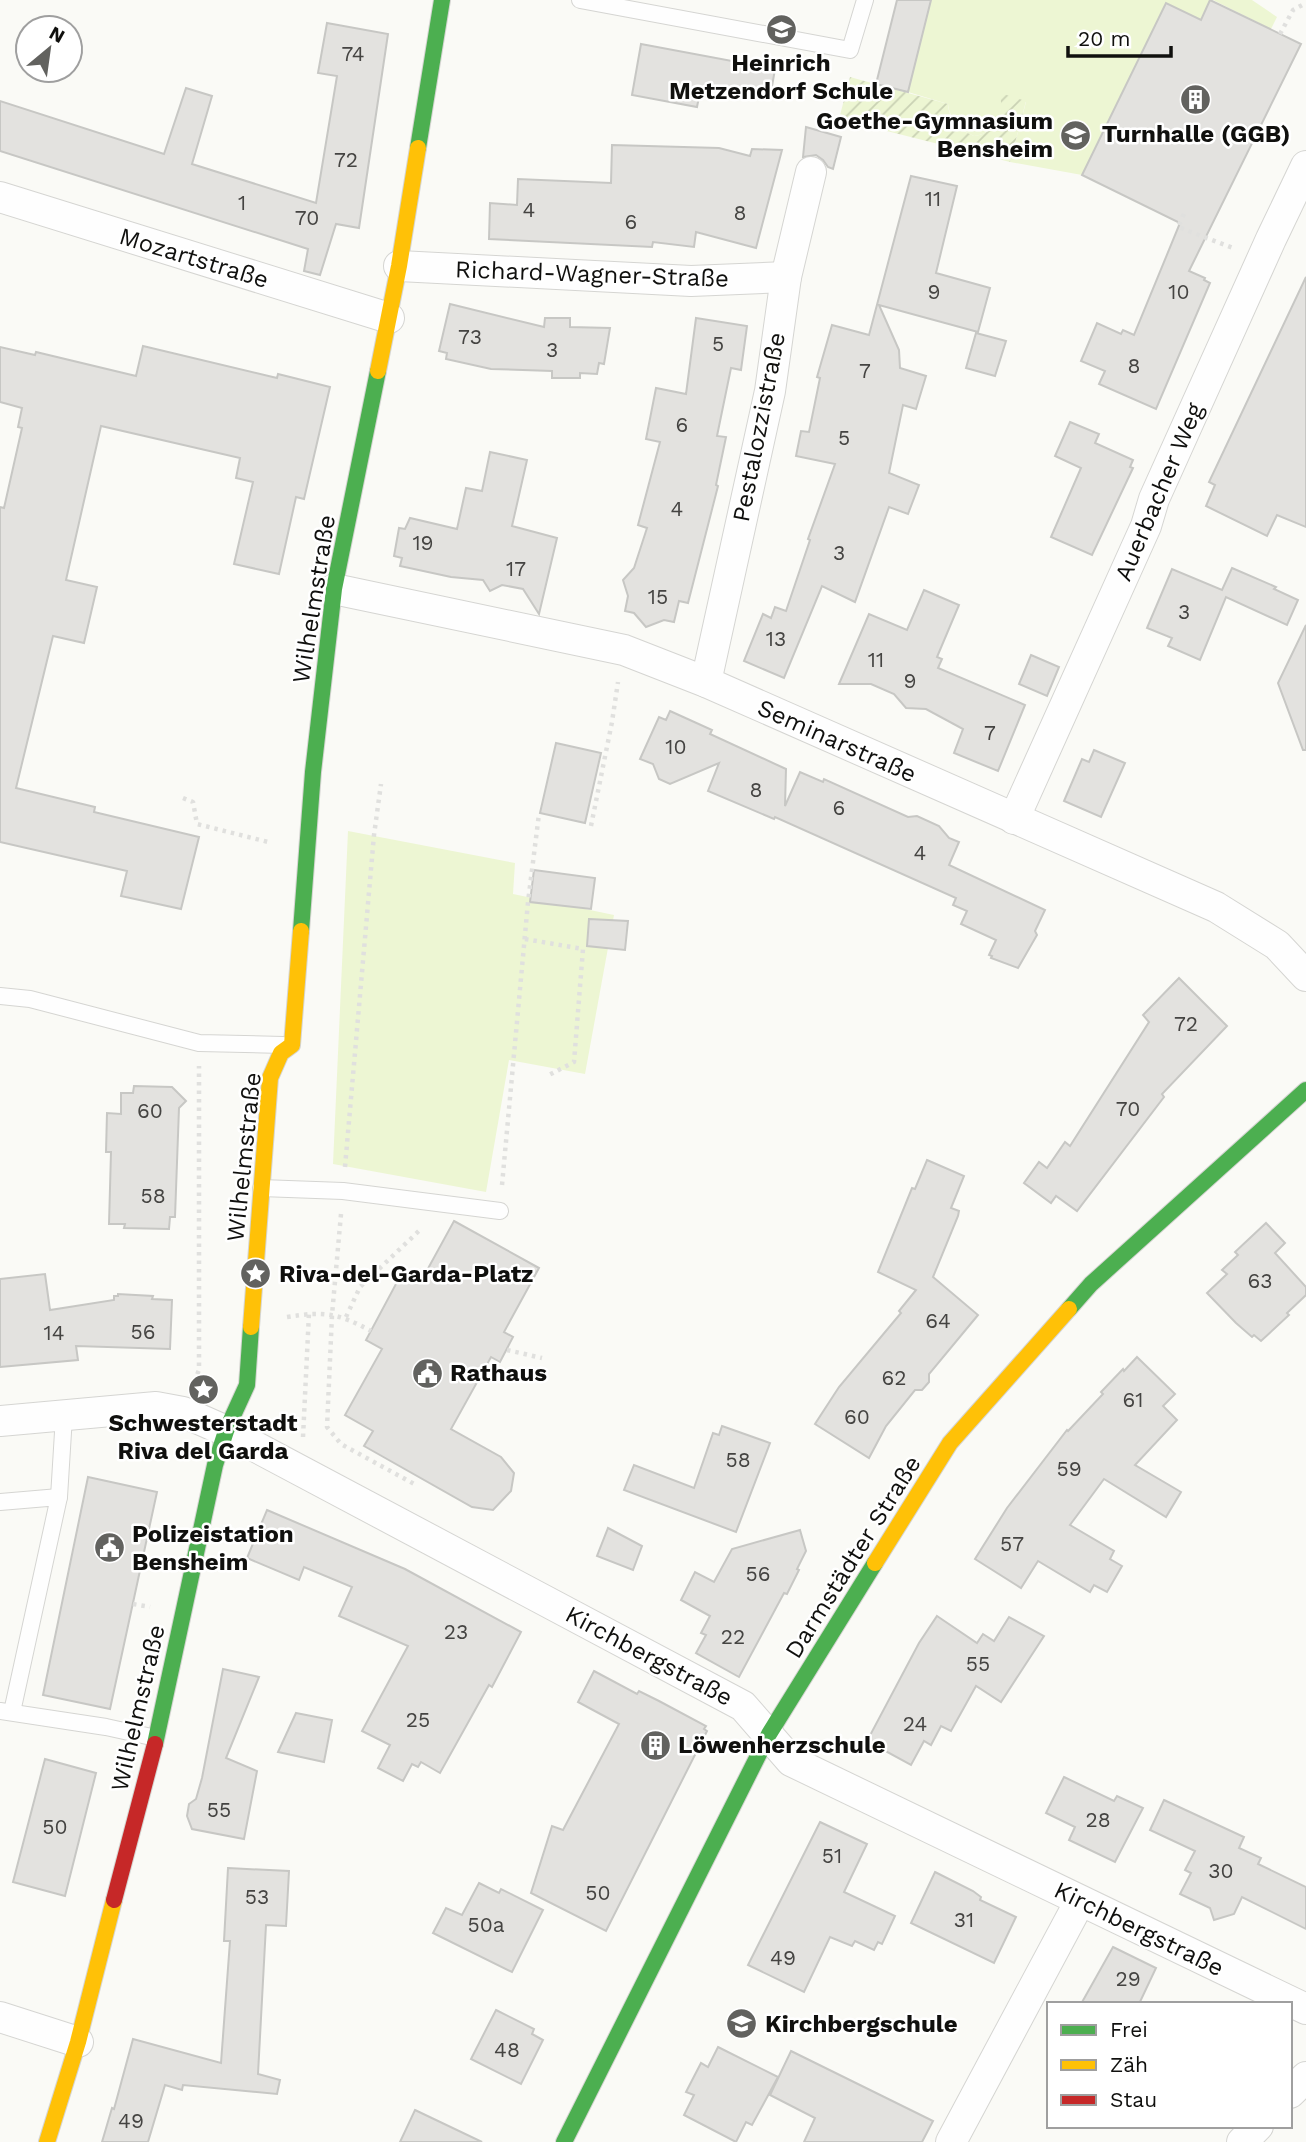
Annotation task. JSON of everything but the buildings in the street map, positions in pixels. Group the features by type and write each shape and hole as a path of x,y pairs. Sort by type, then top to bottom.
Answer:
{"street":[{"name":"Wilhelmstraße","path":"47,2142 78,2042 156,1738 212,1478 226,1432 247,1385 270,1078 281,1053 292,1045 313,772 334,589 399,266 442,0"},
{"name":"Auerbacher Weg","path":"1014,819 1306,166"},
{"name":"Pestalozzistraße","path":"706,682 770,391 786,277 811,172"},
{"name":"Mozartstraße","path":"0,197 389,318"},
{"name":"Richard-Wagner-Straße","path":"399,266 691,281 786,277"},
{"name":"Seminarstraße","path":"334,589 624,650 706,682 1216,907 1277,945 1306,976"},
{"name":"Darmstädter Straße","path":"564,2142 769,1734 950,1443 1091,1284 1306,1090"},
{"name":"Kirchbergstraße","path":"0,1421 156,1407 183,1412 226,1432 743,1706 791,1761 1291,2002"},
{"path":"951,2142 1080,1901"},
{"path":"0,2017 78,2042"},
{"path":"1292,2091 1306,2077"},
{"path":"1242,2142 1256,2128"}],"lane":[{"path":"580,0 850,50 864,0"},
{"path":"0,996 30,999 199,1043 292,1045"},
{"path":"261,1188 343,1191 500,1211"},
{"path":"64,1416 59,1497 6,1712 106,1727 156,1738"},
{"path":"0,1502 59,1497"}],"path":[{"path":"1280,34 1293,10 1306,3"},
{"path":"1184,214 1178,227 1267,249"},
{"path":"591,827 624,650"},
{"path":"382,784 374,835 332,1315 327,1427 341,1444 416,1485"},
{"path":"183,798 193,802 197,824 283,846"},
{"path":"500,1211 539,814"},
{"path":"525,939 583,950 573,1062 550,1075"},
{"path":"183,1412 199,1370 199,1043"},
{"path":"346,1317 360,1287 448,1203"},
{"path":"290,1466 302,1443 311,1313 346,1317 371,1331"},
{"path":"506,1350 542,1358"}],"green space":[{"path":"931,0 1210,0 1200,20 1166,4 1082,175 1010,162 1026,102 1002,100 995,124 987,132 974,136 956,124 948,104 908,92"},
{"path":"1213,0 1252,0 1277,17 1271,29"},
{"path":"850,77 948,104 950,115 956,124 974,136 988,131 997,121 1001,107 1000,93 1026,101 1010,162 839,119"},
{"path":"348,831 515,863 513,894 614,915 585,1074 509,1060 486,1192 333,1164"}],"traffic: fast":[{"path":"418,148 442,0"},
{"path":"301,931 313,772 334,589 378,371"},
{"path":"1069,1309 1091,1284 1306,1090"},
{"path":"155,1744 215,1465 226,1431 247,1385 251,1327"},
{"path":"564,2142 769,1734 875,1563"}],"traffic: slow":[{"path":"378,371 399,266 418,148"},
{"path":"251,1327 270,1078 281,1053 292,1045 301,931"},
{"path":"875,1563 950,1443 1069,1309"},
{"path":"47,2142 78,2042 114,1900"}],"traffic: jam":[{"path":"114,1900 155,1744"}],"place":[{"name":"Heinrich Metzendorf Schule","path":"781,29"},
{"name":"Turnhalle (GGB)","path":"1196,100"},
{"name":"Goethe-Gymnasium Bensheim","path":"1076,135"},
{"name":"Riva-del-Garda-Platz","path":"256,1274"},
{"name":"Rathaus","path":"427,1373"},
{"name":"Schwesterstadt Riva del Garda","path":"203,1389"},
{"name":"Polizeistation Bensheim","path":"109,1548"},
{"name":"Löwenherzschule","path":"655,1745"},
{"name":"Kirchbergschule","path":"742,2024"}]}
